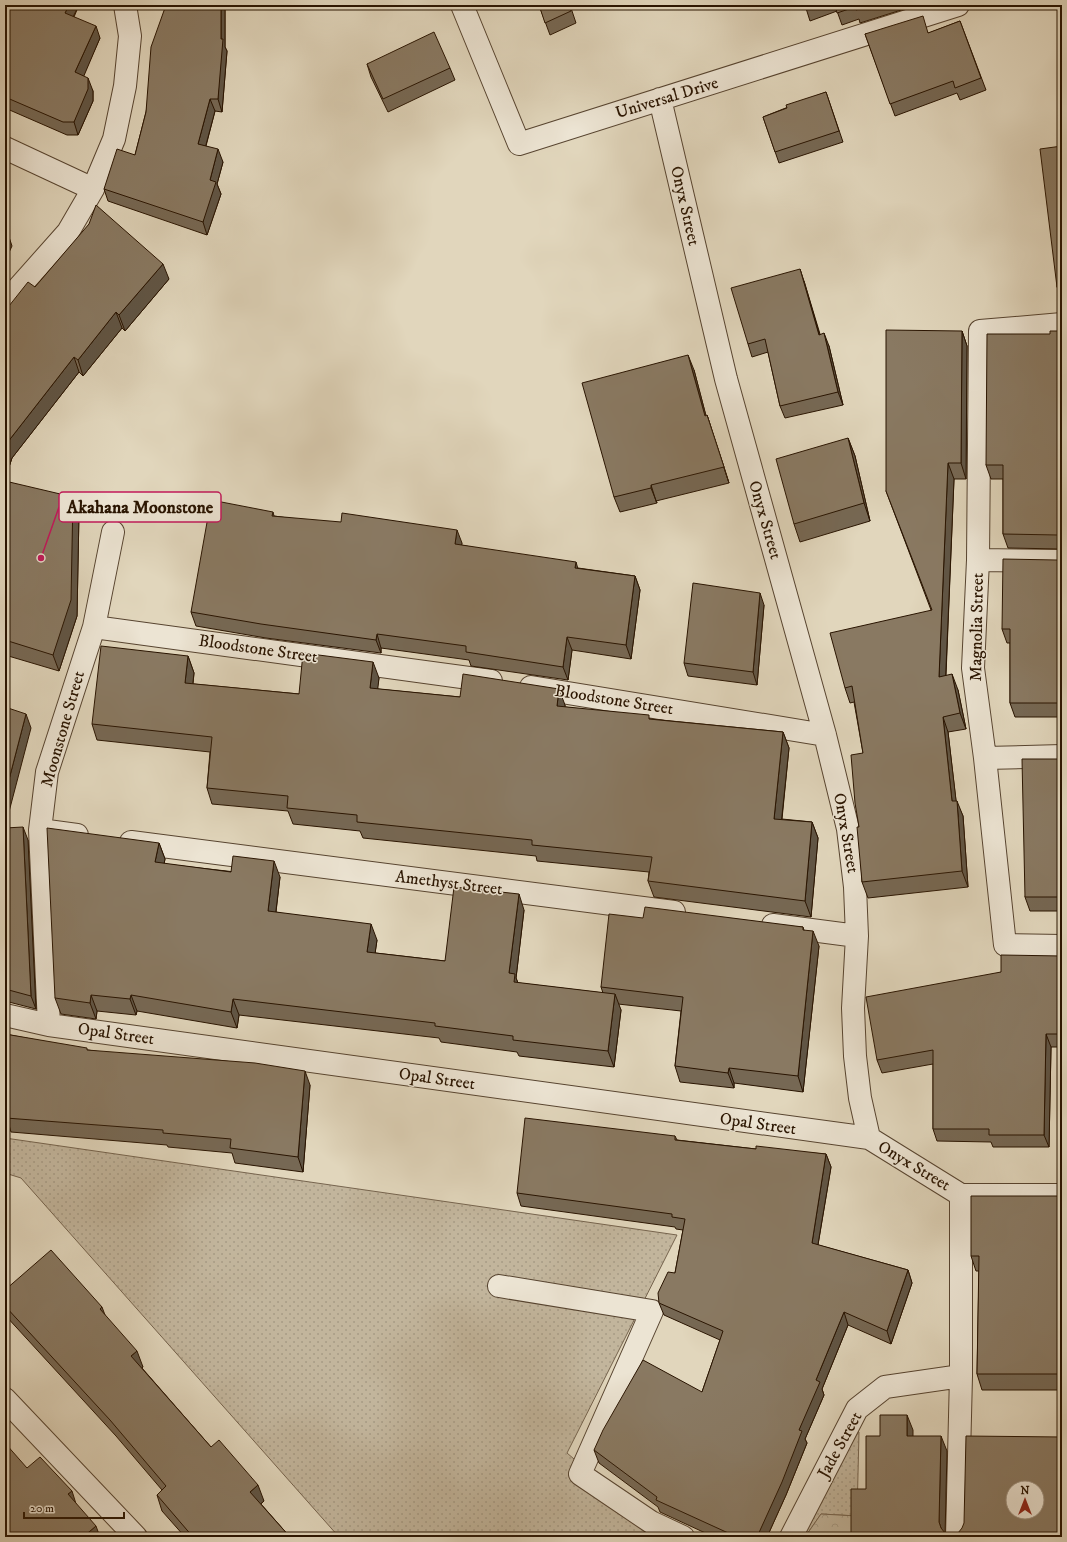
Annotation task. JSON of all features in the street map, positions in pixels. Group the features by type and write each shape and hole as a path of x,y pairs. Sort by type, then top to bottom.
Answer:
{"street":[{"path":"5,303 68,232 93,189 114,139 125,86 130,36 125,5"},
{"name":"Universal Drive","path":"462,5 519,144 958,5"},
{"name":"Onyx Street","path":"660,100 726,379 825,735 848,829 855,887 858,936 853,1008 855,1056 860,1098 869,1138 961,1195 961,1376 957,1537"},
{"path":"5,148 93,189"},
{"name":"Magnolia Street","path":"1062,324 980,331 978,560 973,668 985,758 1005,945 1062,946"},
{"name":"Moonstone Street","path":"50,1025 40,830 47,772 94,627 113,532"},
{"path":"978,560 1062,561"},
{"name":"Bloodstone Street","path":"94,627 514,684 825,735"},
{"path":"985,758 1062,756"},
{"name":"Amethyst Street","path":"40,830 691,914"},
{"path":"750,922 858,936"},
{"name":"Opal Street","path":"5,1015 50,1025 869,1138"},
{"path":"961,1195 1062,1195"},
{"path":"499,1286 652,1311 580,1474 651,1522 683,1537"},
{"name":"Jade Street","path":"791,1537 858,1409 885,1387 961,1376"},
{"path":"5,1399 136,1537"}],"green space":[{"path":"5,1138 677,1235 567,1453 660,1532 657,1537 339,1537 21,1178 5,1173"},
{"path":"851,1431 859,1432 857,1516 821,1514 805,1537 797,1533"},
{"path":"821,1514 857,1516 857,1537 805,1537"},
{"path":"797,1533 805,1537 795,1537"}],"building":[{"path":"5,5 69,5 65,13 96,26 75,72 88,78 88,89 74,122 63,122 5,97"},
{"path":"166,5 221,5 221,39 223,39 218,99 210,99 198,144 218,149 210,180 216,182 203,222 104,189 117,149 135,155 146,112 151,47"},
{"path":"539,5 569,5 571,11 545,23"},
{"path":"805,5 815,5 806,8"},
{"path":"835,5 873,5 856,10 855,7 837,13"},
{"path":"923,16 928,33 960,21 981,78 955,88 953,81 890,104 865,34"},
{"path":"434,32 450,68 383,99 367,64"},
{"path":"826,92 839,131 775,152 763,117 787,108 786,105"},
{"path":"1062,146 1062,286 1057,287 1040,149"},
{"path":"96,205 163,264 119,315 116,312 78,360 74,357 5,447 5,311 28,282 35,287 89,224"},
{"path":"5,233 8,234 5,240"},
{"path":"800,269 819,335 824,333 838,392 780,406 765,339 748,344 731,288"},
{"path":"886,330 962,331 961,463 948,463 939,677 952,674 960,713 943,717 952,801 957,801 962,871 862,882 857,827 859,827 855,803 851,755 863,753 852,686 845,688 830,633 932,610 886,491"},
{"path":"1050,331 1062,331 1062,536 1003,534 1003,465 986,465 987,334 1050,334"},
{"path":"688,355 705,416 707,415 724,467 651,485 651,488 614,497 582,383"},
{"path":"848,438 864,503 794,524 776,459"},
{"path":"5,481 73,497 71,600 53,655 5,640"},
{"path":"211,500 273,512 272,516 341,522 342,513 457,530 455,544 576,562 575,568 635,576 626,645 567,637 563,667 466,652 466,646 377,634 376,640 261,624 191,612"},
{"path":"1062,558 1062,703 1010,703 1010,629 1002,629 1003,559 1057,560"},
{"path":"693,583 760,593 753,672 684,663"},
{"path":"101,646 188,656 185,683 299,694 303,653 373,662 370,688 460,697 463,674 559,689 557,706 649,715 649,719 783,732 774,819 812,822 805,901 648,881 652,857 532,845 532,840 357,822 357,815 287,808 288,796 207,788 212,737 92,724"},
{"path":"5,707 26,714 5,795"},
{"path":"1022,759 1062,759 1062,897 1025,897"},
{"path":"23,827 31,996 5,989 5,828"},
{"path":"47,828 159,843 155,862 231,872 233,856 274,861 268,911 371,924 367,952 445,961 454,887 519,894 509,973 515,974 514,982 615,994 608,1051 513,1040 513,1036 435,1026 435,1023 233,999 231,1012 131,995 130,999 91,995 90,1003 55,998"},
{"path":"645,907 803,927 803,930 813,931 798,1076 729,1068 728,1073 675,1066 683,997 601,987 609,914 643,918"},
{"path":"1001,955 1062,956 1062,1034 1046,1034 1044,1135 989,1135 989,1129 933,1129 933,1050 877,1060 866,997 1001,972"},
{"path":"5,1034 87,1048 87,1050 255,1063 305,1071 298,1157 230,1148 231,1139 163,1133 163,1130 6,1118"},
{"path":"525,1118 675,1136 675,1140 756,1149 756,1146 826,1154 812,1243 908,1270 887,1331 844,1312 816,1380 820,1382 799,1430 802,1431 782,1482 757,1537 737,1537 656,1500 657,1497 594,1450 603,1430 643,1360 702,1392 723,1331 659,1303 658,1293 668,1272 675,1273 685,1219 672,1217 672,1214 517,1193"},
{"path":"971,1196 1062,1196 1062,1374 977,1374 979,1256 971,1256"},
{"path":"51,1250 102,1307 100,1309 137,1351 131,1356 211,1447 219,1440 258,1485 250,1492 290,1537 193,1537 157,1495 166,1486 110,1420 5,1306 5,1290"},
{"path":"880,1415 907,1415 907,1436 941,1436 939,1522 945,1533 951,1534 958,1533 964,1523 966,1436 1062,1437 1062,1537 851,1537 851,1489 866,1489 866,1436 880,1436"},
{"path":"5,1443 27,1468 40,1457 72,1491 68,1494 96,1526 83,1537 5,1537"}],"place":[{"name":"Akahana Moonstone","path":"41,558"}]}
